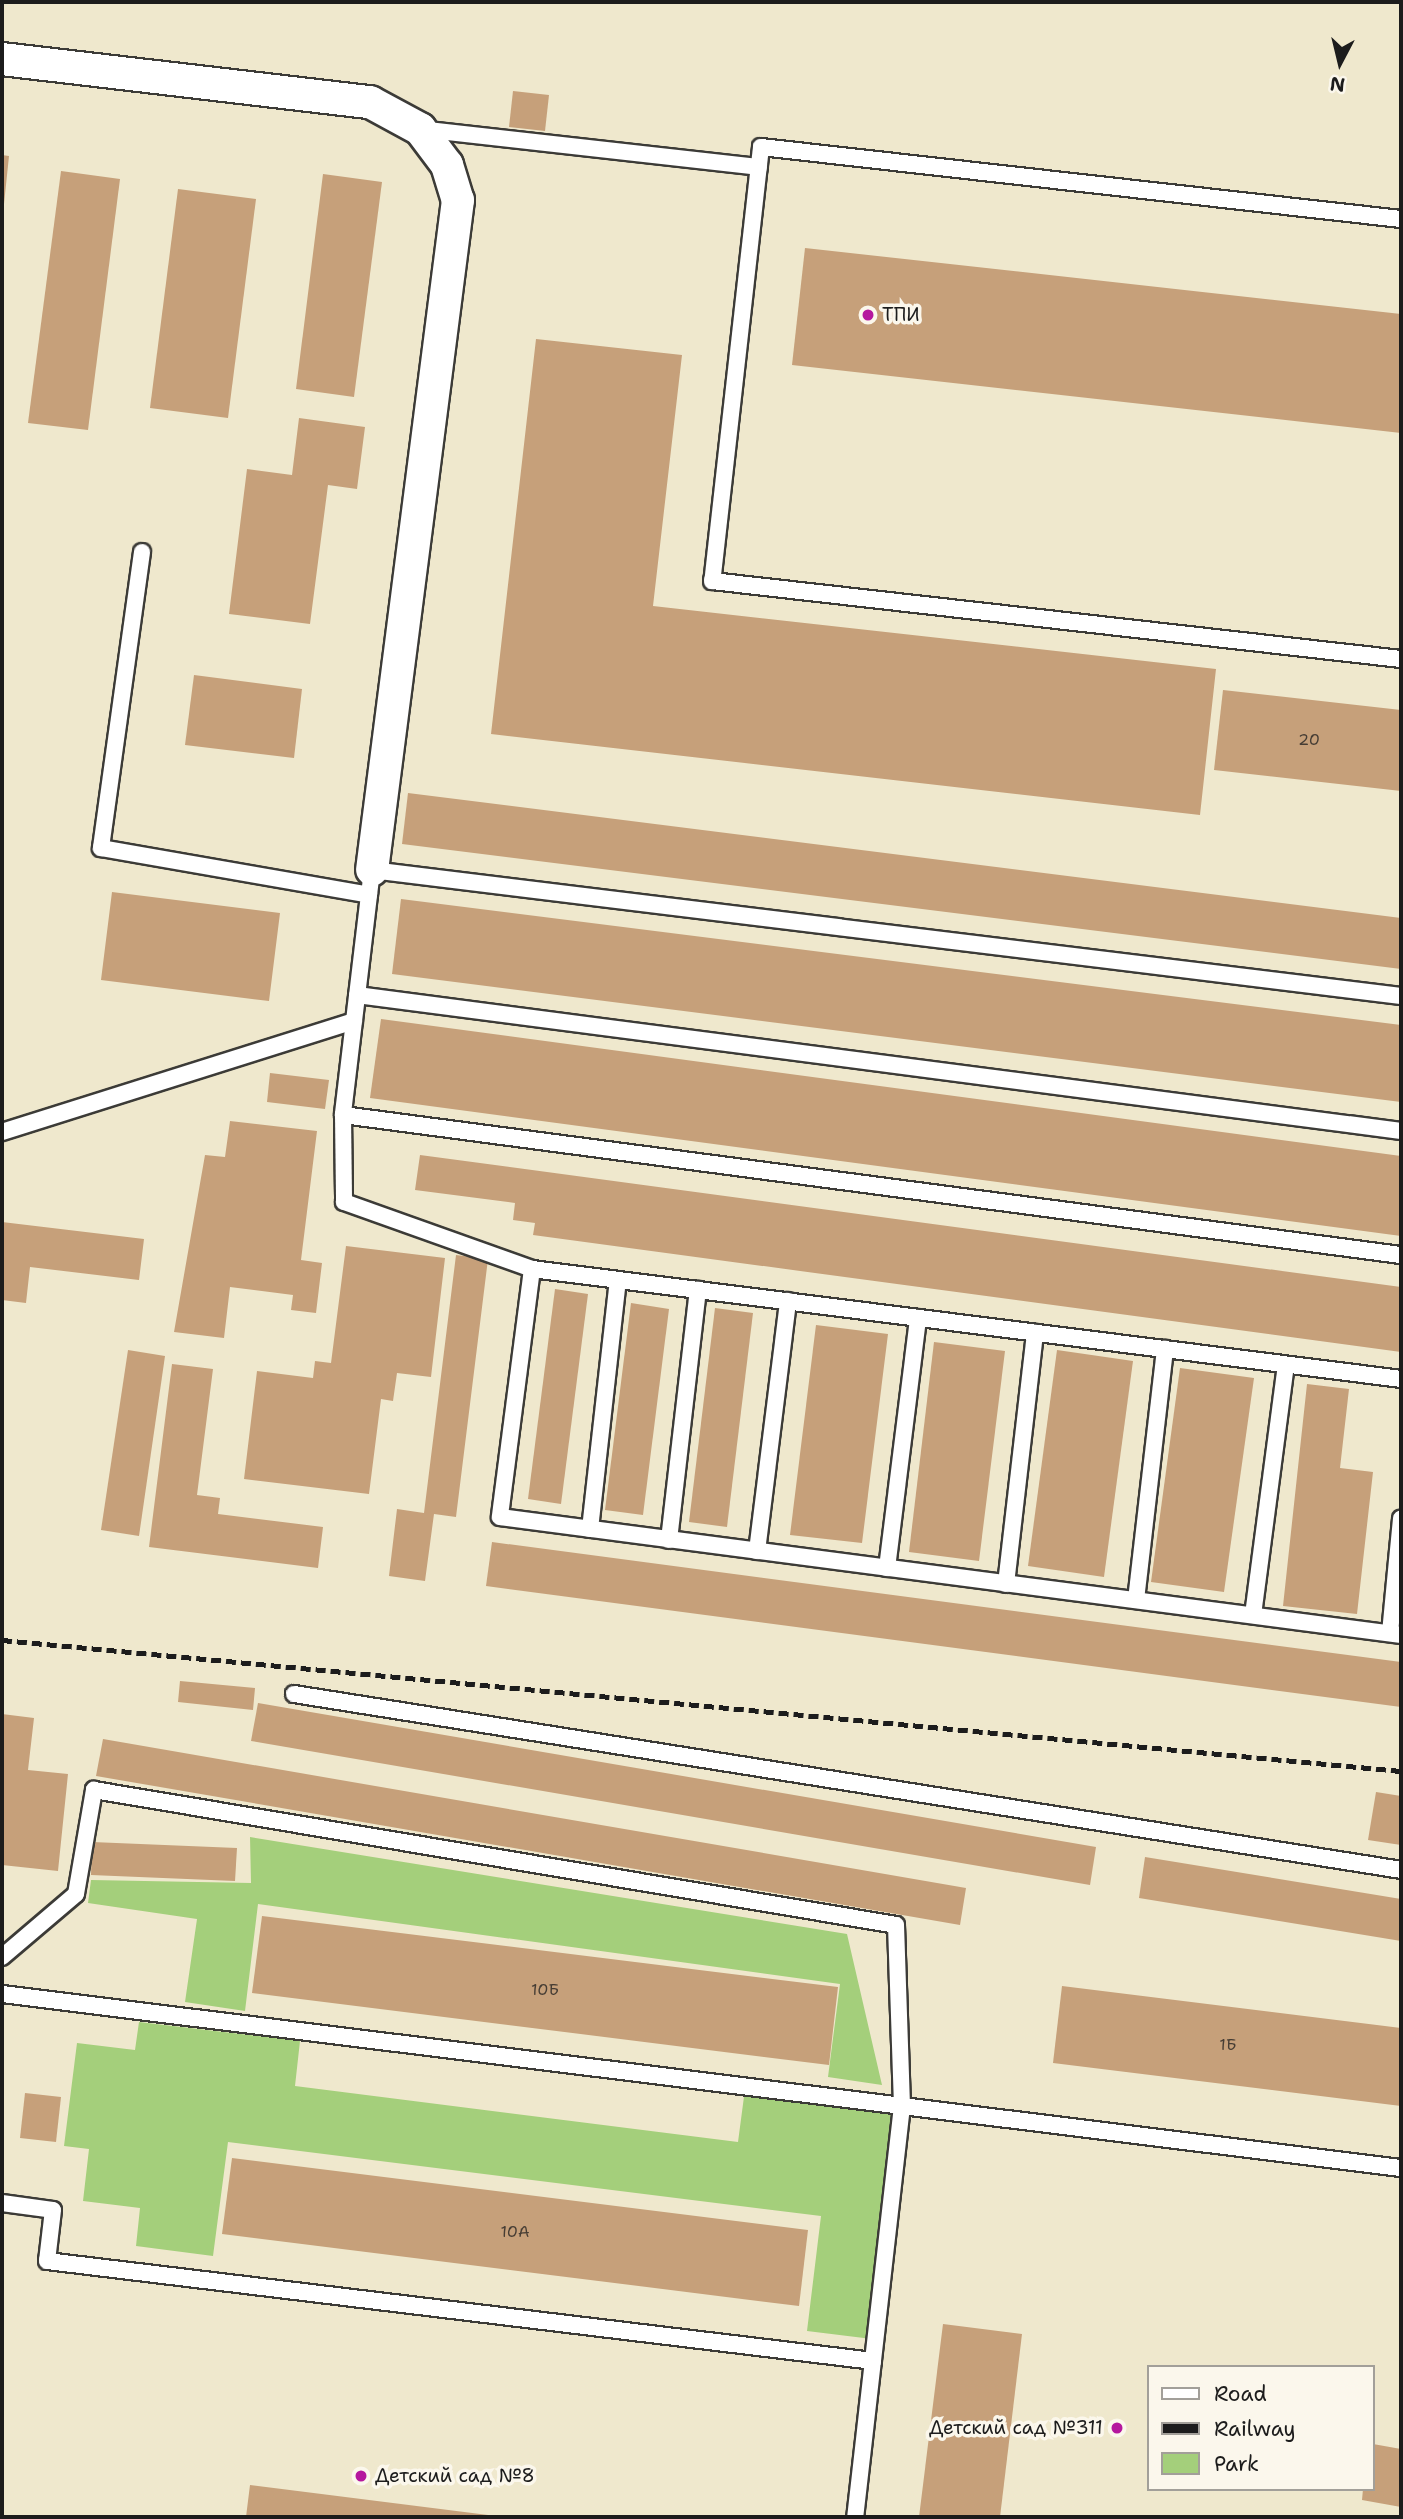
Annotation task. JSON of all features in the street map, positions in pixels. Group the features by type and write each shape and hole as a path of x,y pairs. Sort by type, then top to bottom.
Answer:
{"street":[{"path":"2,59 370,102 420,129 447,165 458,200 371,882"}],"lane":[{"path":"420,129 759,167"},
{"path":"1401,219 761,147 712,581 1401,659"},
{"path":"142,552 101,848 371,882 1401,996"},
{"path":"371,882 343,1115 344,1202 532,1269 1401,1379"},
{"path":"357,995 1401,1131"},
{"path":"2,1132 354,1021"},
{"path":"343,1115 1401,1255"},
{"path":"532,1269 500,1517 1396,1634 1401,1520"},
{"path":"590,1529 618,1280"},
{"path":"668,1539 698,1290"},
{"path":"757,1551 788,1301"},
{"path":"887,1568 918,1318"},
{"path":"1006,1584 1035,1333"},
{"path":"1136,1600 1166,1349"},
{"path":"1254,1615 1286,1365"},
{"path":"294,1694 1401,1870"},
{"path":"2,1957 76,1894 94,1790 896,1925 902,2106 855,2517"},
{"path":"2,1994 1401,2168"},
{"path":"2,2203 53,2210 47,2261 873,2361"}],"green space":[{"path":"250,1837 847,1934 882,2085 828,2077 840,1984 258,1904 245,2011 185,2002 197,1919 88,1903 91,1880 251,1883"},
{"path":"139,2022 300,2041 295,2086 738,2142 745,2089 901,2109 872,2339 807,2331 821,2216 228,2142 213,2256 136,2246 140,2208 83,2201 89,2149 64,2146 77,2043 135,2050"}],"building":[{"path":"513,91 549,95 545,131 509,127"},
{"path":"2,155 9,156 4,204 2,204"},
{"path":"61,171 120,179 88,430 28,423"},
{"path":"323,174 382,182 354,397 296,389"},
{"path":"178,189 256,199 228,418 150,408"},
{"path":"805,248 1401,314 1401,433 792,365"},
{"path":"536,339 682,355 653,606 1216,669 1200,815 491,734"},
{"path":"299,418 365,427 357,489 328,485 310,624 229,614 247,469 292,475"},
{"path":"194,675 302,689 294,758 185,745"},
{"path":"1223,690 1401,710 1401,791 1214,770"},
{"path":"408,793 1401,918 1401,969 402,844"},
{"path":"112,892 280,913 269,1001 101,980"},
{"path":"401,899 1401,1025 1401,1102 392,974"},
{"path":"381,1019 1401,1156 1401,1236 370,1098"},
{"path":"270,1073 329,1080 325,1109 267,1102"},
{"path":"230,1121 317,1131 301,1260 322,1263 316,1313 291,1310 293,1295 230,1287 224,1338 174,1332 205,1155 225,1157"},
{"path":"420,1155 1401,1287 1401,1352 533,1235 535,1223 513,1220 515,1203 415,1190"},
{"path":"2,1222 144,1239 139,1280 30,1267 26,1303 2,1300"},
{"path":"346,1246 445,1258 431,1377 397,1373 393,1401 381,1399 369,1494 244,1479 257,1371 313,1378 315,1361 331,1363"},
{"path":"456,1255 488,1259 456,1517 434,1514 425,1581 389,1576 397,1509 424,1513"},
{"path":"555,1289 588,1294 561,1504 528,1499"},
{"path":"631,1303 669,1309 643,1515 605,1510"},
{"path":"715,1308 753,1313 727,1527 689,1522"},
{"path":"816,1325 888,1334 862,1543 790,1535"},
{"path":"934,1342 1005,1351 979,1561 909,1552"},
{"path":"128,1350 165,1356 139,1536 101,1530"},
{"path":"1057,1350 1133,1361 1104,1577 1028,1566"},
{"path":"172,1364 213,1369 197,1495 220,1498 218,1514 323,1527 318,1568 149,1547"},
{"path":"1180,1368 1254,1378 1224,1592 1151,1582"},
{"path":"1307,1384 1349,1389 1340,1468 1373,1472 1357,1614 1283,1606"},
{"path":"492,1542 1401,1662 1401,1707 486,1586"},
{"path":"180,1681 255,1688 253,1710 178,1702"},
{"path":"258,1703 1096,1847 1090,1885 251,1741"},
{"path":"2,1714 34,1718 28,1770 68,1774 58,1871 2,1865"},
{"path":"103,1739 966,1888 960,1925 96,1776"},
{"path":"1376,1792 1401,1796 1401,1845 1368,1840"},
{"path":"92,1842 237,1848 235,1881 91,1875"},
{"path":"1145,1857 1401,1899 1401,1941 1139,1898"},
{"path":"262,1916 838,1987 829,2065 252,1993"},
{"path":"1062,1986 1401,2028 1401,2106 1053,2063"},
{"path":"25,2093 61,2097 56,2142 20,2138"},
{"path":"232,2158 808,2230 799,2306 222,2234"},
{"path":"943,2324 1022,2334 1000,2517 919,2517"},
{"path":"1375,2444 1401,2449 1401,2507 1362,2500 1363,2491 1375,2491"},
{"path":"250,2485 496,2516 496,2517 246,2517"}],"railway":[{"path":"2,1640 1401,1771"}],"place":[{"name":"ТПИ","path":"868,315"},
{"name":"Детский сад №311","path":"1117,2428"},
{"name":"Детский сад №8","path":"361,2476"}]}
